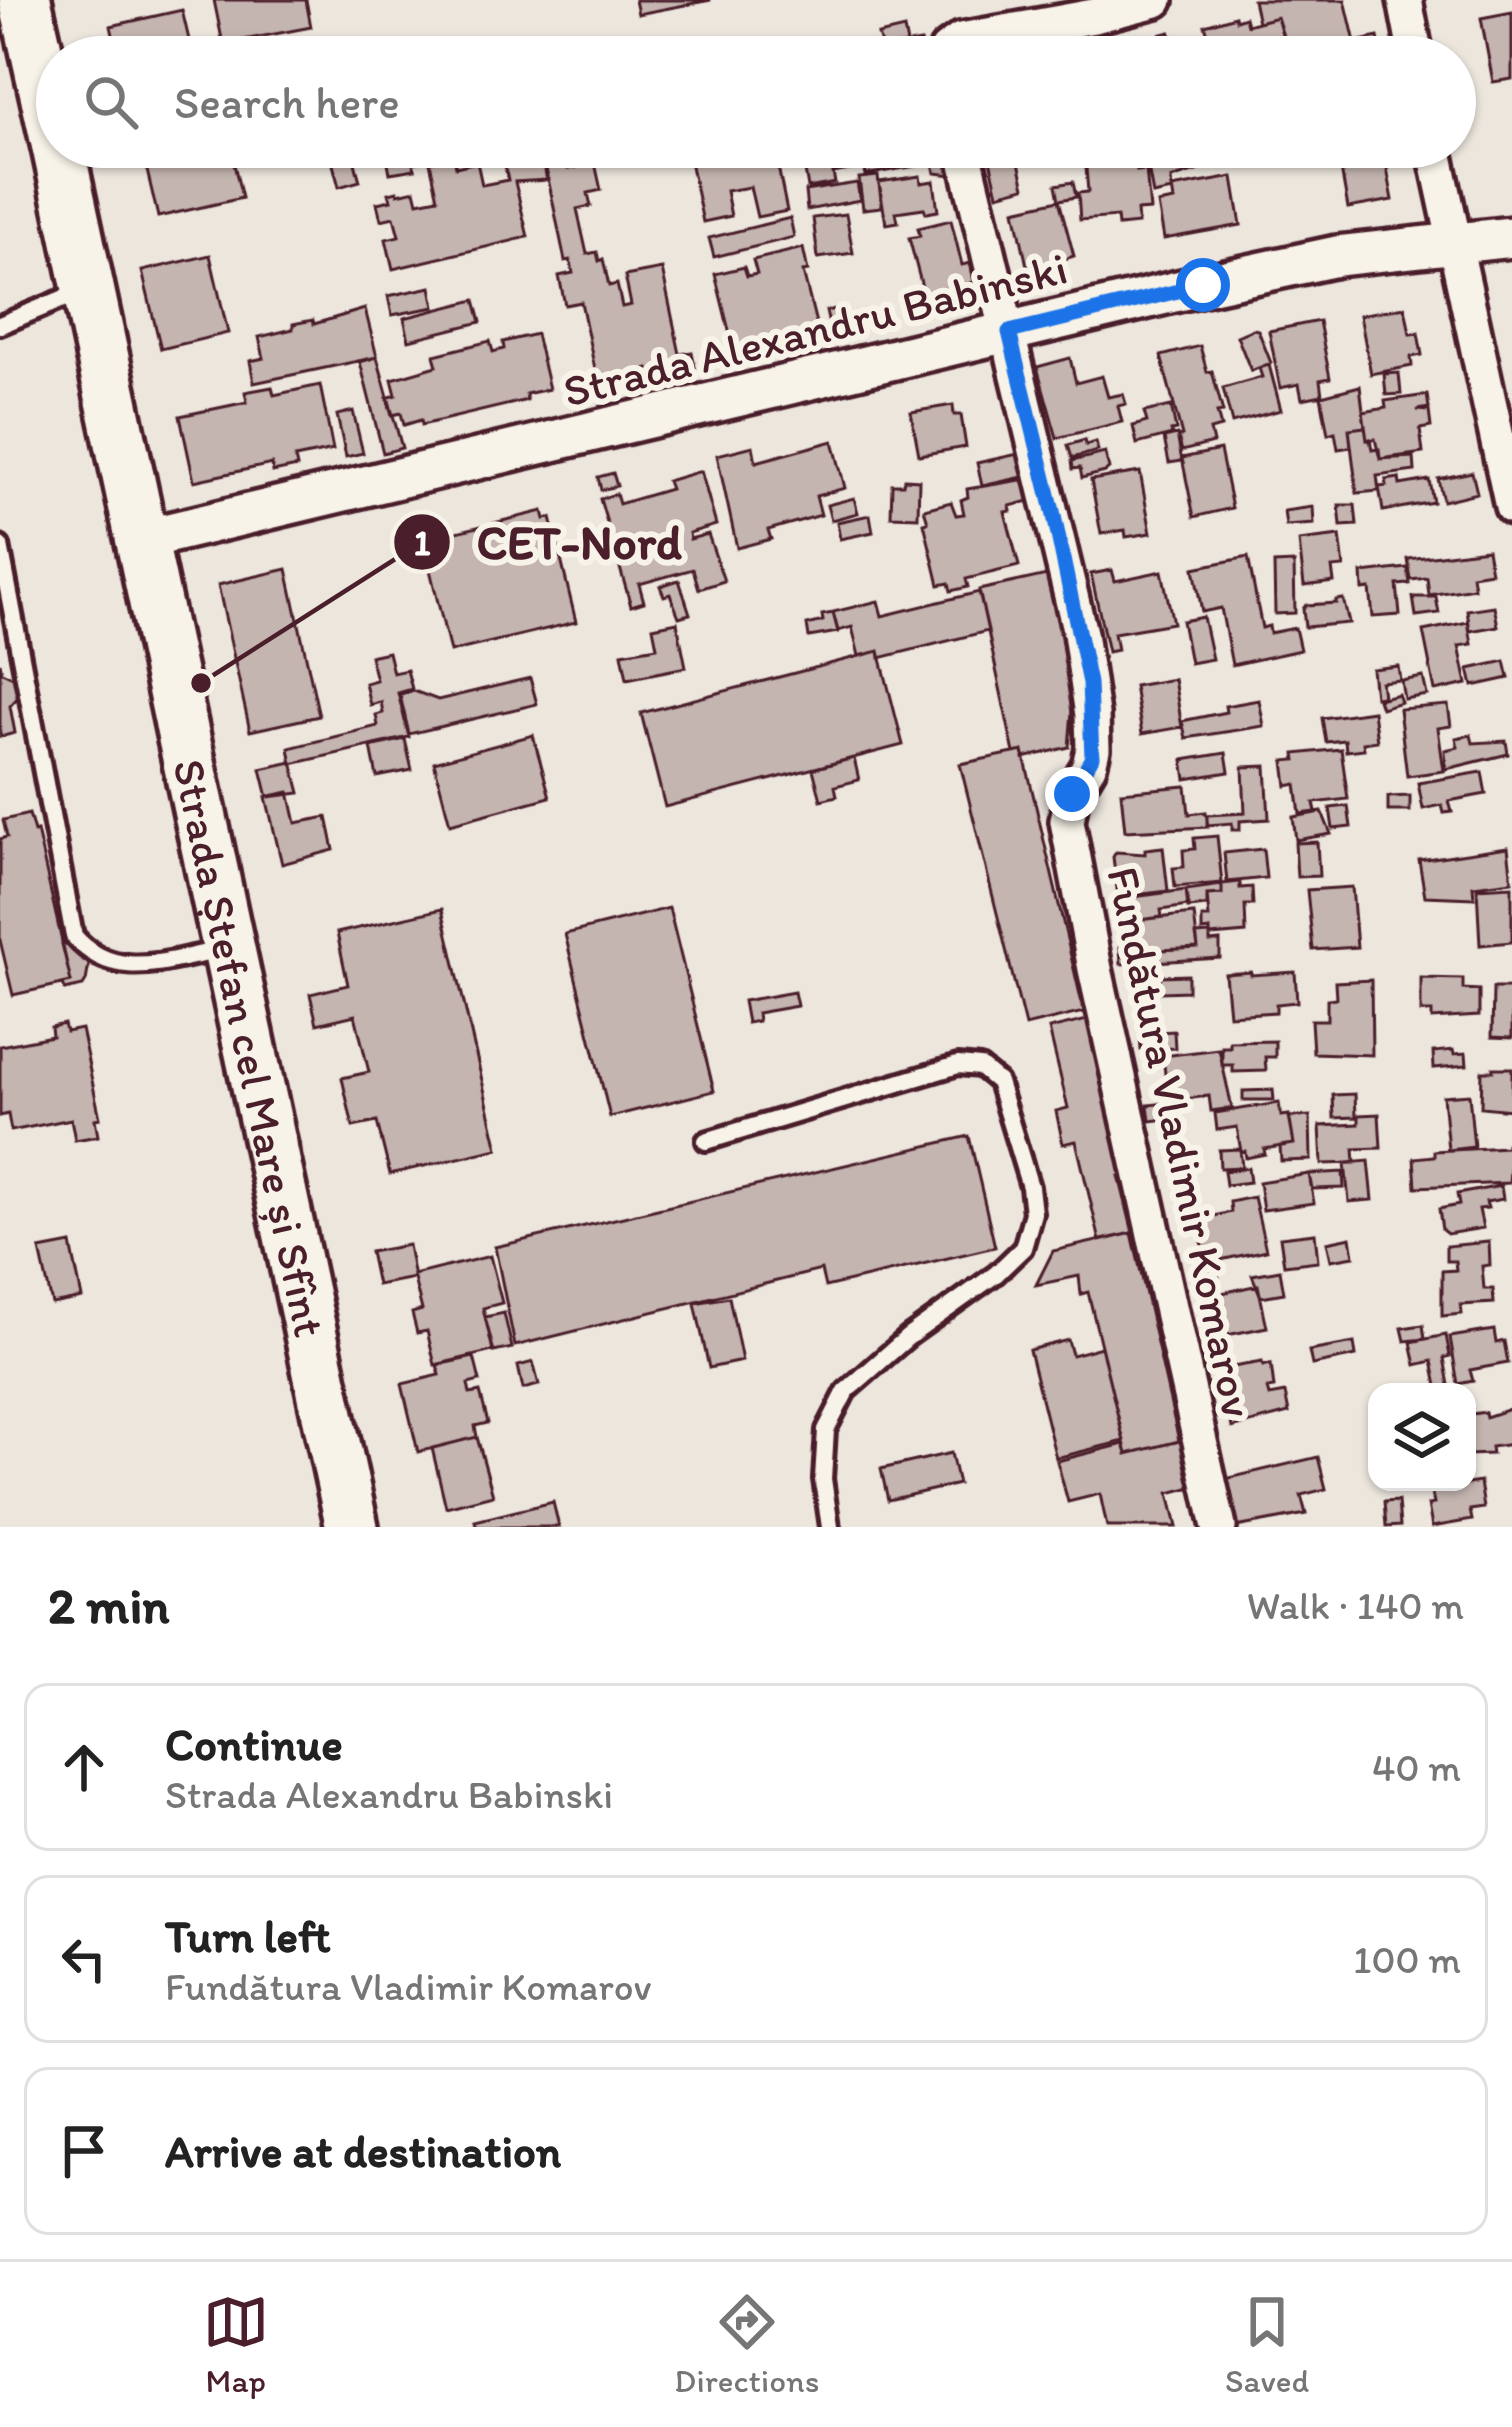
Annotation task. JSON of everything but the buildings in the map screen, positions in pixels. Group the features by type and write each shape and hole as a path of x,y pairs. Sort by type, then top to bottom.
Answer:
{"main road":[{"name":"Strada Ștefan cel Mare și Sfînt","path":"25,0 36,50"},
{"name":"Strada Ștefan cel Mare și Sfînt","path":"62,168 352,1527"}],"street":[{"path":"983,36 1156,0"},
{"path":"1405,0 1412,36"},
{"name":"Fundătura Vladimir Komarov","path":"969,168 1053,511 1089,683 1092,757 1072,794 1067,821 1095,969 1219,1527"},
{"path":"1438,168 1512,507"},
{"name":"Strada Alexandru Babinski","path":"144,539 1336,256 1512,236"}],"lane":[{"path":"0,325 89,288"},
{"path":"0,545 74,936 88,953 121,966 230,949"},
{"path":"706,1141 958,1065 980,1067 998,1082 1030,1187 1033,1213 1023,1248 846,1391 826,1430 824,1479 830,1527"}],"place":[{"name":"CET-Nord","path":"201,683"}],"route":[{"path":"1072,794 1092,757 1089,683 1009,332 1203,285"}]}
